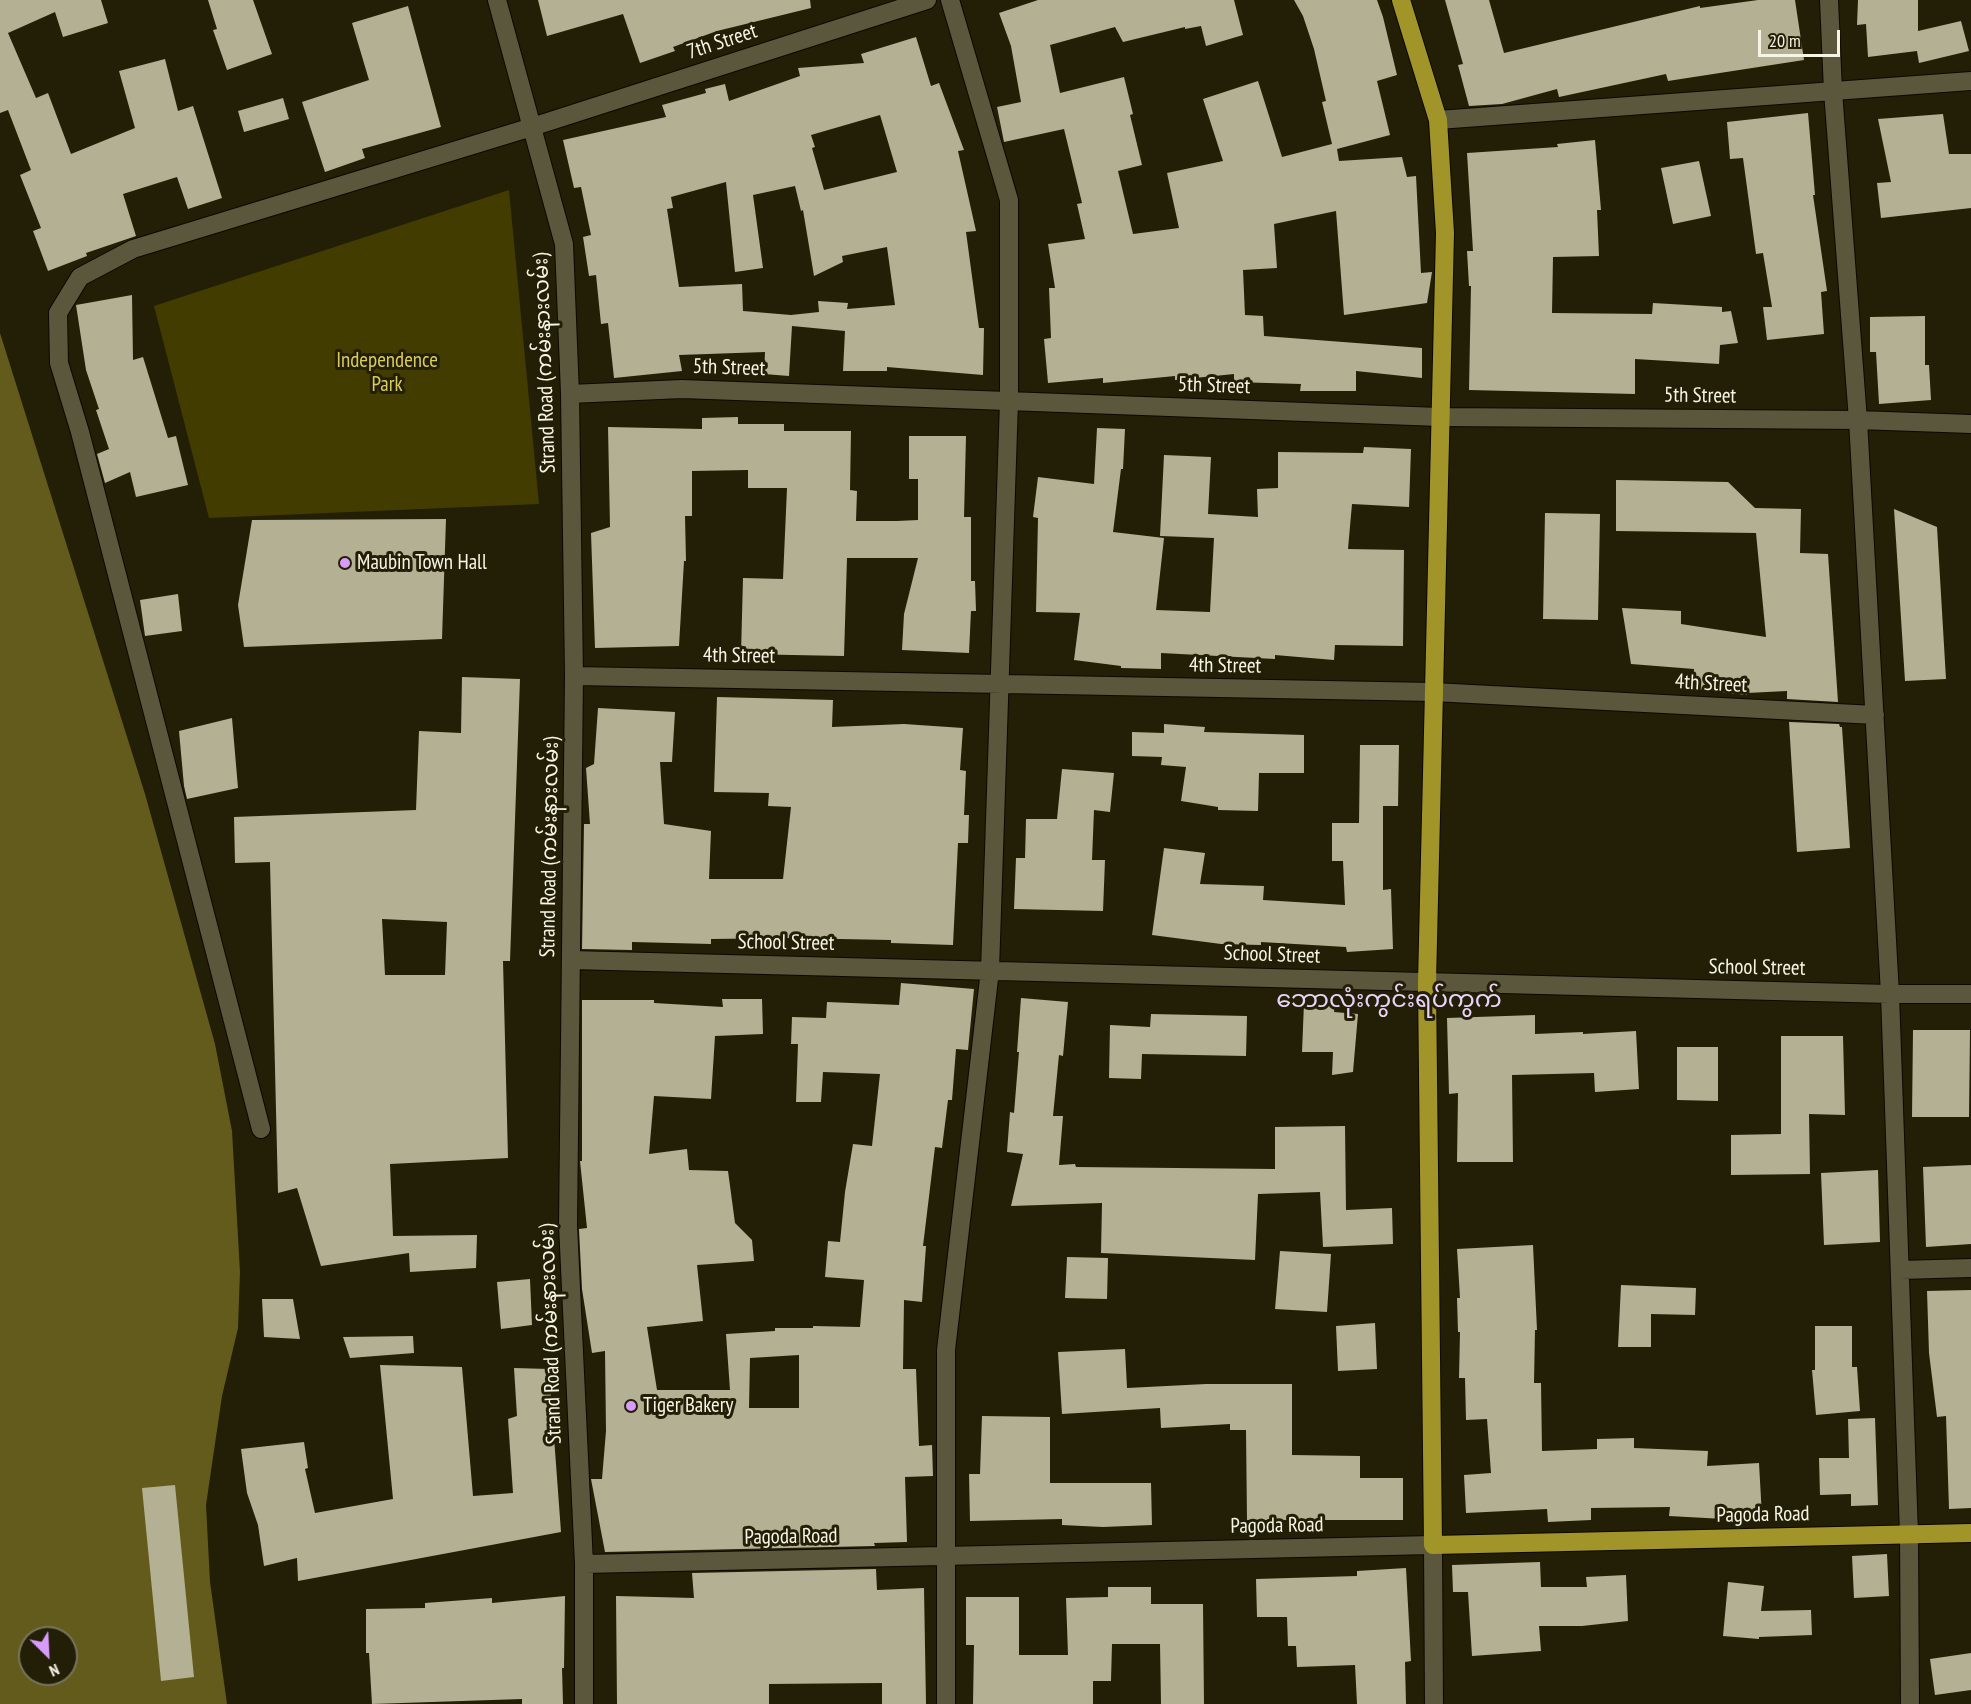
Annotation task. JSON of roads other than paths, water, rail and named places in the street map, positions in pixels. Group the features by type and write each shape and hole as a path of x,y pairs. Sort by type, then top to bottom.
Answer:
{"main road":[{"path":"1401,0 1438,120 1445,233 1426,982 1433,1545"},
{"name":"Pagoda Road","path":"1433,1545 1971,1533"}],"street":[{"name":"Strand Road (ကမ်းနားလမ်း)","path":"497,0 564,244 570,394 574,676 568,1225 584,1564 584,1704"},
{"name":"7th Street","path":"261,1128 80,432 59,363 58,313 80,277 133,249 532,127 927,0"},
{"path":"946,1704 946,1350 990,970 1010,401 1009,200 950,0"},
{"path":"1829,0 1833,91 1858,420 1890,994 1909,1534 1910,1704"},
{"path":"1438,120 1971,81"},
{"name":"5th Street","path":"570,394 682,389 1440,417 1858,420 1971,424"},
{"name":"4th Street","path":"574,676 1433,692 1875,715"},
{"name":"School Street","path":"571,960 1890,994 1971,994"},
{"path":"1900,1270 1971,1268"},
{"path":"1433,1545 1434,1704"},
{"name":"Pagoda Road","path":"584,1564 1433,1545"}],"place":[{"name":"Maubin Town Hall","path":"345,563"},
{"name":"Tiger Bakery","path":"631,1406"}],"district":[{"name":"ဘောလုံးကွင်းရပ်ကွက်","path":"1389,1000"}],"park label":[{"name":"Independence Park","path":"387,373"}]}
